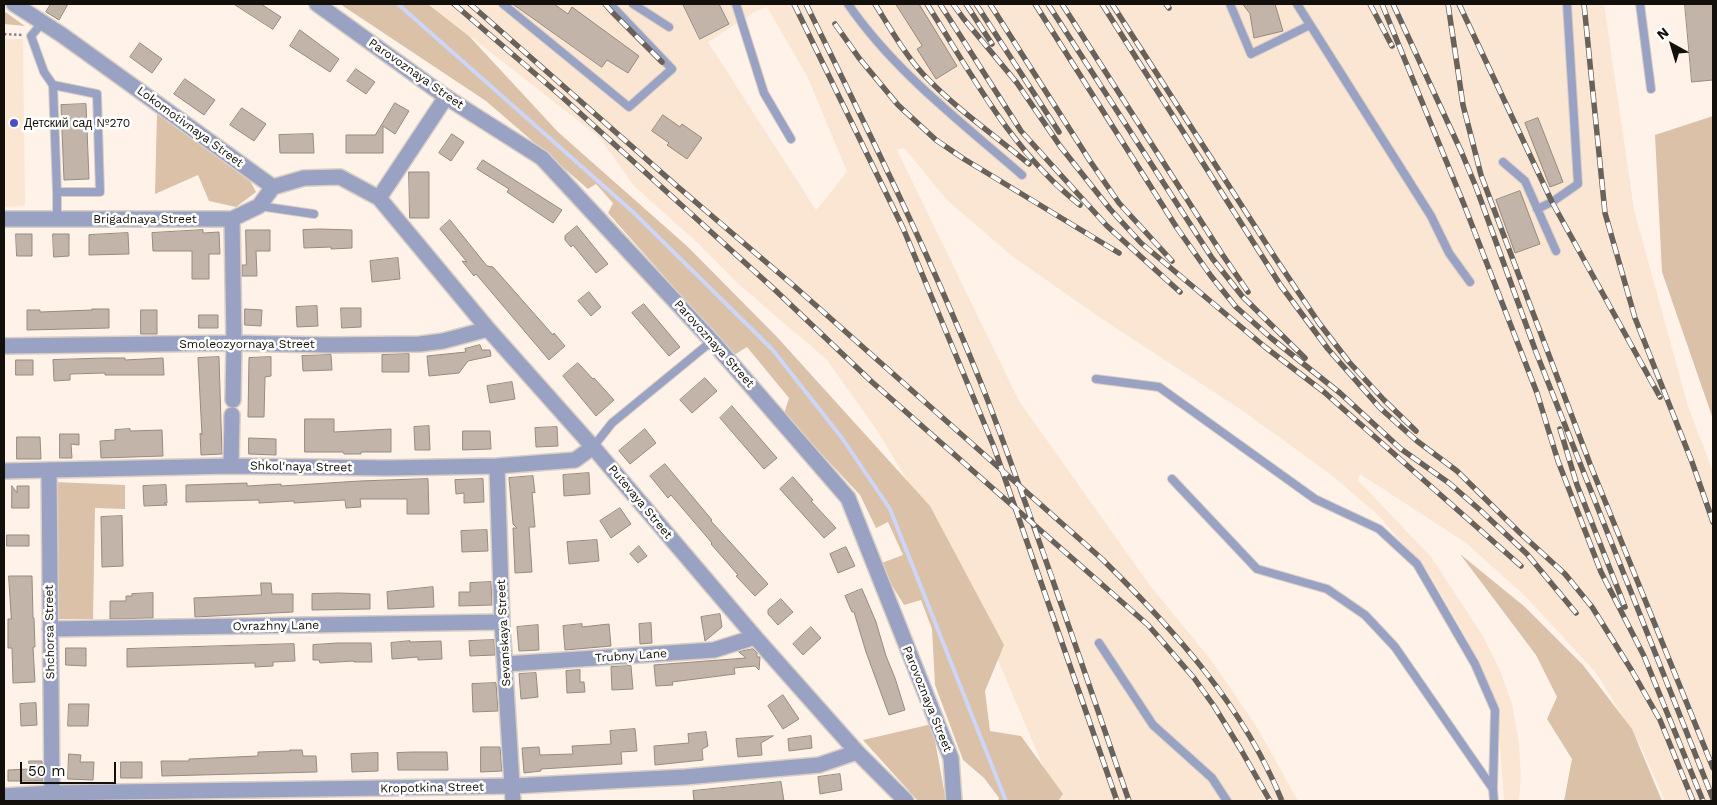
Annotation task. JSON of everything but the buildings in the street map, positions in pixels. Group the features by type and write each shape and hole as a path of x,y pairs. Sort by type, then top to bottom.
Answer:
{"street":[{"name":"Lokomotivnaya Street","path":"14,4 273,187"},
{"name":"Parovoznaya Street","path":"317,4 446,97 542,158 712,341 848,498 951,758 954,801"},
{"path":"273,187 304,178 340,177 379,198 446,97"},
{"name":"Brigadnaya Street","path":"4,219 232,218 259,206 273,187"},
{"name":"Putevaya Street","path":"379,198 488,329 593,447 755,637 857,752 906,801"},
{"path":"232,218 234,343 232,400"},
{"name":"Smoleozyornaya Street","path":"4,346 234,343 420,344 443,341 488,329"},
{"path":"231,466 232,416"},
{"name":"Shkol'naya Street","path":"4,471 231,466 387,468 497,466 575,460 593,447"},
{"name":"Sevanskaya Street","path":"497,466 502,622 513,794"},
{"name":"Shchorsa Street","path":"49,470 52,793"},
{"name":"Ovrazhny Lane","path":"50,629 502,622"},
{"name":"Trubny Lane","path":"506,664 714,650 755,637"},
{"name":"Kropotkina Street","path":"4,796 52,793 241,796 513,794 819,765 857,752"}],"lane":[{"path":"502,4 629,107 672,69 610,4"},
{"path":"633,4 669,27"},
{"path":"736,4 764,93 791,139"},
{"path":"848,4 865,28 928,93 1022,175"},
{"path":"1230,4 1251,54 1310,25"},
{"path":"1297,4 1431,216 1449,253 1470,282"},
{"path":"1537,209 1552,202 1578,184 1566,4"},
{"path":"1640,4 1651,89"},
{"path":"42,22 31,36 44,72 53,85 57,219"},
{"path":"53,85 97,94 100,192 57,192"},
{"path":"1503,162 1525,181 1556,251"},
{"path":"259,206 314,214"},
{"path":"593,447 612,424 712,341"},
{"path":"1096,379 1159,387 1315,499 1379,529 1417,564 1475,664 1495,710 1494,801"},
{"path":"1172,480 1257,568 1327,589 1365,615 1395,647 1493,789"},
{"path":"1099,643 1153,725 1212,778 1227,801"}],"path":[{"path":"4,34 31,36"}],"shaded area":[{"path":"340,4 428,4 469,36 558,132 688,247 777,337 930,506 1004,645 985,691 990,731 1021,736 1063,794 1058,801 998,801 999,798 984,778 963,760 935,685 932,629 921,600 904,605 879,564 903,555 888,522 876,528 860,495 784,414 789,398 747,347 734,355 608,213 613,203 596,184 588,189 486,101"},
{"path":"429,4 1604,4 1634,210 1688,406 1713,472 1713,801 1665,801 1641,747 1597,674 1525,596 1466,543 1360,474 1358,480 1432,558 1483,636 1500,670 1512,704 1519,743 1521,776 1519,801 1504,801 1498,718 1467,639 1430,575 1379,516 1334,477 1243,411 1102,319 1012,256 946,199 904,148 897,150 1019,401 1151,587 1212,661 1258,729 1298,801 1058,801 971,597 932,521 876,429 827,360 736,282 701,246 634,186 600,138","holes":["767,7 808,78 847,172 816,210 708,42 756,11"]},
{"path":"4,11 25,26 4,24"},
{"name":"Детский сад №270","path":"4,39 23,39 25,206 4,207"},
{"path":"157,112 245,171 256,192 236,207 209,201 198,175 155,194"},
{"path":"1713,116 1713,419 1662,272 1655,135"},
{"path":"55,482 125,485 125,509 95,508 93,619 58,619"},
{"path":"1460,554 1525,607 1583,665 1632,729 1662,801 1564,801 1572,759 1547,719 1557,697 1536,655"},
{"path":"932,724 946,801 918,801 863,740"}],"waterway":[{"path":"398,4 633,212 772,349 842,438 890,509 1006,801"}],"railway":[{"path":"454,4 561,96 774,289 872,382 1148,625 1194,678 1214,706 1270,801"},
{"path":"470,4 794,286 1102,559 1180,641 1227,701 1248,733 1282,801"},
{"path":"605,4 662,62"},
{"path":"794,4 903,228 994,447 1117,801"},
{"path":"806,4 901,200 968,350 1025,500 1129,801"},
{"path":"875,4 903,49 923,74 961,110 1029,164"},
{"path":"927,4 995,112 1014,137 1034,162 1080,205"},
{"path":"940,4 1021,131 1107,226 1180,292"},
{"path":"953,4 1017,83 1060,146 1110,209 1141,243 1265,347 1324,392 1521,566"},
{"path":"966,4 992,44"},
{"path":"976,4 1059,132"},
{"path":"990,4 1119,203 1172,261"},
{"path":"1035,4 1177,228 1236,307 1271,338 1340,393 1401,449 1449,483 1480,510 1527,554 1576,613"},
{"path":"1048,4 1212,258 1242,296 1305,358"},
{"path":"1062,4 1248,292"},
{"path":"1102,4 1281,286 1328,349 1380,408 1417,441 1457,471 1565,574 1592,607 1660,720 1693,801"},
{"path":"1112,4 1319,323 1349,362 1416,431"},
{"path":"1166,4 1169,8"},
{"path":"1370,4 1392,46"},
{"path":"1382,4 1465,207 1537,393 1558,461 1601,572 1644,656 1703,801"},
{"path":"1393,4 1476,187 1536,352 1713,799"},
{"path":"1448,4 1463,105 1481,175 1590,464 1713,768"},
{"path":"1459,4 1552,202 1660,397"},
{"path":"1584,4 1605,213 1635,318 1692,462 1713,522"},
{"path":"835,24 859,58 898,105 936,140 1119,253"},
{"path":"1560,429 1577,485 1625,607"}],"place":[{"name":"Детский сад №270","path":"14,123"}]}
